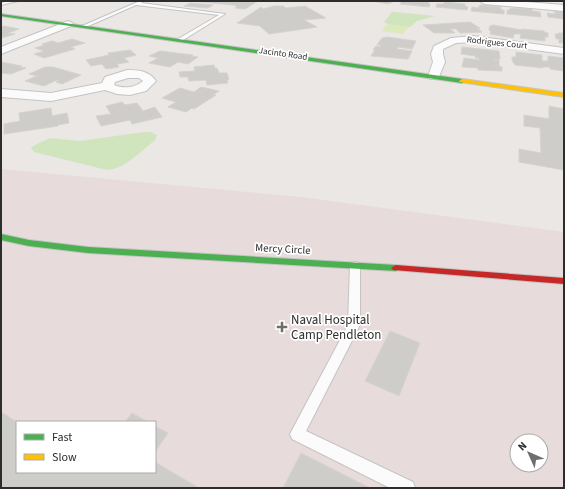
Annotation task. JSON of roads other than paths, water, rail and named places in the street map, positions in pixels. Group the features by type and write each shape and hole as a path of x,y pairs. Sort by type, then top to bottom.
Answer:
{"street":[{"path":"484,1 558,5"},
{"name":"Jacinto Road","path":"2,16 84,26 564,95"},
{"path":"1,50 68,24"},
{"name":"Rodrigues Court","path":"434,76 440,62 437,54 438,48 446,42 455,40 490,41 564,51"},
{"path":"1,93 34,97 69,95 107,86"},
{"name":"Mercy Circle","path":"1,237 29,243 88,250 355,266 564,281"}],"lane":[{"path":"1,4 16,1"},
{"path":"84,26 143,1"},
{"path":"135,4 223,14 180,40"},
{"path":"355,266 354,325 297,434 407,488"}],"place":[{"name":"Naval Hospital Camp Pendleton","path":"282,327"}]}
